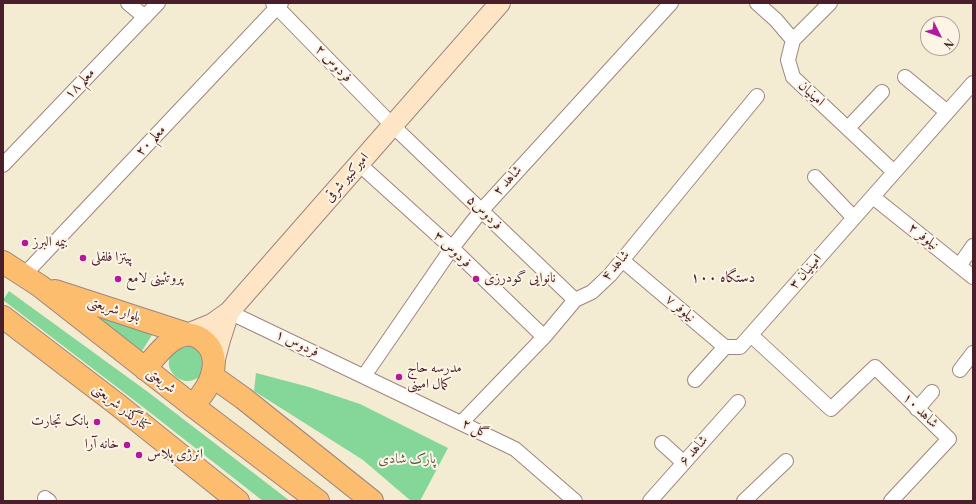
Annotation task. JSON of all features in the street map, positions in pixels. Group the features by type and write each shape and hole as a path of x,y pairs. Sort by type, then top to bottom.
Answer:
{"main road":[{"name":"امیرکبیر شرقی","path":"213,370 220,340 229,312 500,3"},
{"name":"شریعتی","path":"3,262 32,281 318,501"},
{"name":"بلوار شریعتی","path":"32,281 200,338 209,346 212,352 213,370"},
{"path":"145,369 163,347 174,340 212,324 229,312"},
{"name":"کنارگذر شریعتی","path":"3,317 118,405 238,501"},
{"path":"193,406 204,391 213,370 243,398 372,501"}],"street":[{"path":"128,3 145,17"},
{"name":"معلم ۱۸","path":"3,165 158,3"},
{"name":"شاهد ۲","path":"364,376 452,248 480,211 671,3"},
{"path":"757,3 776,20 793,40 830,3"},
{"name":"فردوس ۲","path":"277,4 393,126"},
{"name":"معلم ۲۰","path":"32,281 277,4"},
{"name":"امینیان","path":"793,40 788,60 794,77 894,172"},
{"path":"905,77 947,112"},
{"name":"امینیان ۳","path":"725,347 740,347 973,83"},
{"path":"848,128 882,92"},
{"name":"شاهد ۴","path":"462,422 544,337 575,300 592,292 610,275 757,96"},
{"name":"فردوس۵","path":"393,126 480,211 575,300"},
{"name":"فردوس ۳","path":"359,164 452,248 544,337"},
{"path":"814,178 854,218"},
{"name":"نیلوفر ۲","path":"873,197 973,277"},
{"path":"959,266 973,246"},
{"name":"نیلوفر ۷","path":"622,260 725,347"},
{"name":"فردوس ۱","path":"229,312 364,376"},
{"name":"شاهد ۱۰","path":"751,335 831,409 876,367 949,439 892,501"},
{"path":"695,380 725,347"},
{"path":"960,370 973,353"},
{"name":"گل ۲","path":"364,376 516,449 575,501"},
{"path":"917,409 932,392"},
{"name":"شاهد ۶","path":"650,501 738,402"},
{"path":"662,443 684,463"},
{"path":"744,501 786,461"}],"green space":[{"path":"9,291 148,392 290,501 263,501 3,300"},
{"path":"89,313 160,330 152,335 142,351"},
{"path":"196,345 207,359 201,376 190,381 185,381 176,377 169,366 172,353 177,346"},
{"name":"پارک شادی","path":"256,373 309,387 360,404 448,448 420,501 411,501 363,460 254,391"}],"place":[{"name":"بیمه البرز","path":"25,243"},
{"name":"پیتزا فلفلی","path":"83,258"},
{"name":"پروتئینی لامع","path":"118,279"},
{"name":"نانوایی گودرزی","path":"476,279"},
{"name":"مدرسه حاج کمال امینی","path":"399,377"},
{"name":"بانک تجارت","path":"97,422"},
{"name":"خانه آرا","path":"127,445"},
{"name":"انرژی پلاس","path":"139,455"}],"district":[{"name":"۱۰۰ دستگاه","path":"723,278"}]}
